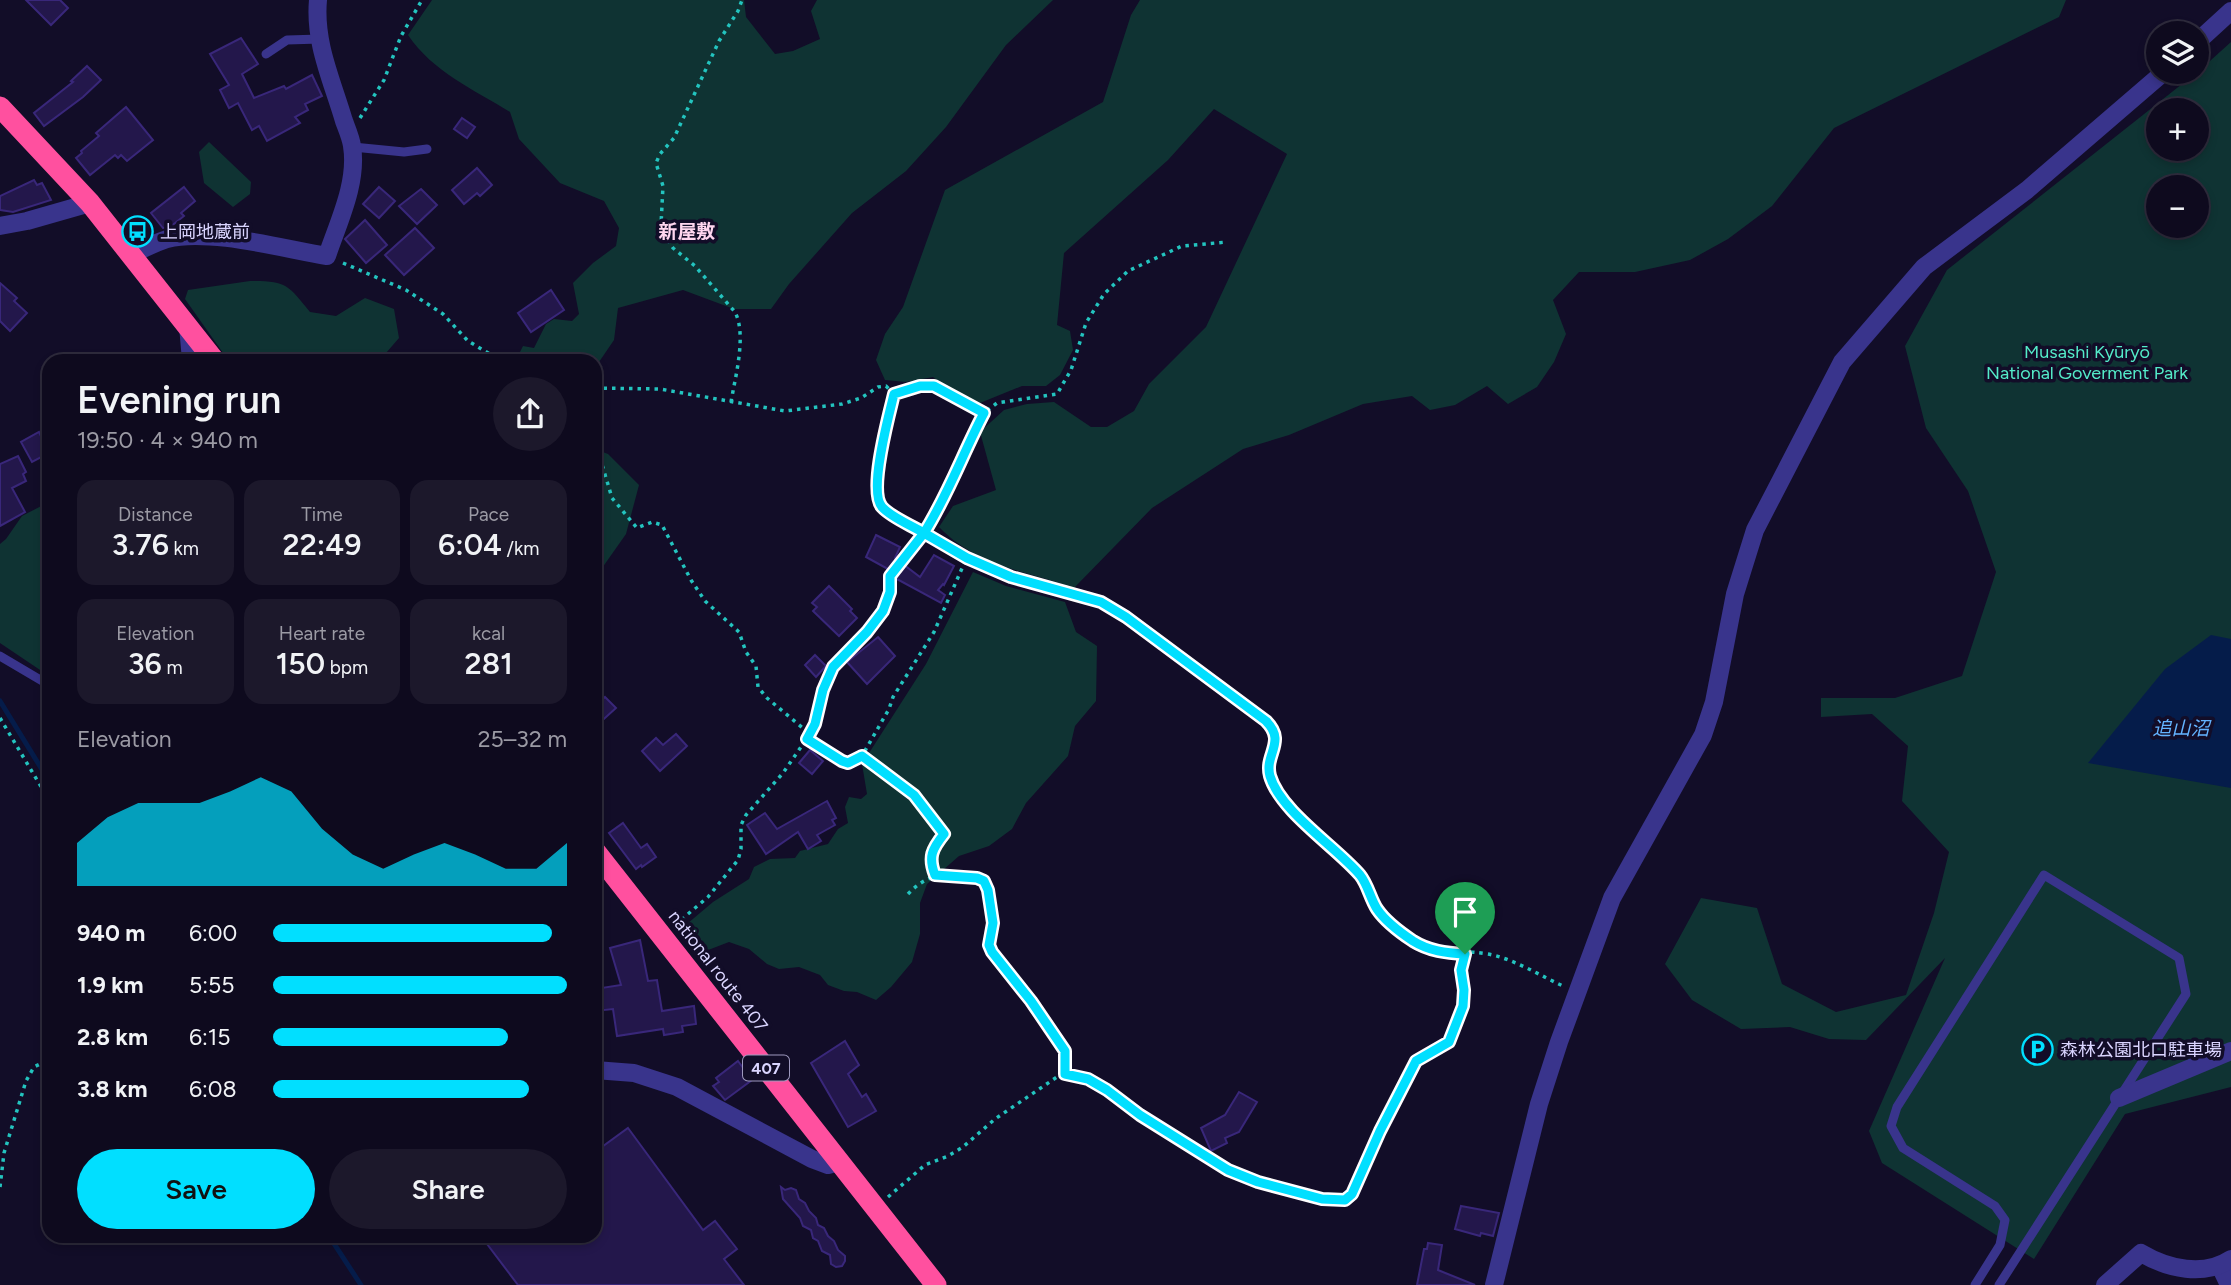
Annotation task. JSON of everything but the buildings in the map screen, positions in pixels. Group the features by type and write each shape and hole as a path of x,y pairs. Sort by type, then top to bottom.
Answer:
{"highway":[{"path":"0,107 90,203 209,354"},
{"name":"national route 407","path":"602,860 936,1285"}],"street":[{"path":"132,254 167,239 211,237 327,256 352,174 351,143 324,63 318,0"},
{"path":"2209,31 2231,11"},
{"path":"1494,1285 1539,1104 1612,898 1703,734 1714,702 1735,593 1755,530 1842,362 1924,267 2027,190 2150,84"},
{"path":"0,226 90,203"},
{"path":"188,326 190,354"},
{"path":"2119,1098 2231,1051"},
{"path":"602,1071 634,1073 677,1087 812,1159 828,1165 839,1162"},
{"path":"2105,1285 2141,1253 2156,1262 2180,1269 2225,1263 2228,1285"}],"lane":[{"path":"266,54 287,40 320,39"},
{"path":"351,143 404,152 427,149"},
{"path":"0,656 42,681"},
{"path":"1975,1285 2000,1245 2005,1220 1995,1206 1903,1148 1891,1126 1897,1107 2044,875 2179,958 2186,994 1999,1285"}],"path":[{"path":"351,143 387,72 410,18 422,0"},
{"path":"731,402 737,368 739,319 736,312 695,266 673,248 664,235 661,225 663,186 656,163 674,138 719,41 738,12 741,1"},
{"path":"661,936 708,897 738,860 741,825 746,815 783,773 809,737 833,667 883,611 890,592 890,576 924,533 949,489 960,460 984,413 997,402 1057,394 1071,370 1086,323 1104,294 1128,271 1182,246 1227,242"},
{"path":"327,256 407,290 443,314 468,341 490,354"},
{"path":"602,388 660,389 785,411 842,404 861,398 878,387 886,386 894,394"},
{"path":"894,394 920,386 934,386 984,413"},
{"path":"894,394 881,452 876,492 883,508 967,558 1011,577 1101,602 1126,617 1266,721 1274,729 1276,741 1270,775 1284,800 1363,878 1377,910 1396,928 1428,948 1443,953 1488,954 1507,960 1577,993"},
{"path":"602,464 612,498 637,528 652,522 662,525 705,601 739,632 746,652 756,666 758,687 766,698 809,737 848,763 862,756 890,709 893,697 920,658 967,558"},
{"path":"0,718 42,788"},
{"path":"862,756 914,795 944,834 930,856 935,875"},
{"path":"908,894 918,883 935,875 977,878 984,881 993,923 989,945 1065,1051 1065,1074"},
{"path":"875,1208 925,1165 963,1147 995,1119 1065,1074 1088,1079 1107,1090 1140,1115 1228,1170 1258,1182 1322,1199 1345,1200 1352,1194 1416,1061 1449,1042 1463,1006 1461,970 1465,954"},
{"path":"0,1187 4,1153 26,1081 34,1067 42,1063"}],"green space":[{"path":"432,0 744,0 746,17 775,54 793,51 820,39 811,11 817,0 1053,0 1006,45 946,127 906,171 852,213 789,284 771,309 734,309 683,290 618,308 614,340 602,358 602,354 519,354 523,346 534,348 546,324 554,319 572,321 579,314 573,283 593,263 616,246 619,228 604,201 560,183 519,139 510,112 442,70 408,35"},
{"path":"1140,0 2066,0 2059,17 1834,128 1772,206 1728,239 1690,260 1635,272 1579,272 1553,300 1566,334 1554,362 1537,387 1508,404 1487,386 1455,405 1430,410 1412,396 1363,404 1289,435 1243,449 1152,508 1074,588 986,559 970,551 939,527 953,506 996,490 980,432 1004,410 1027,404 1054,402 1091,427 1107,427 1134,411 1149,384 1206,327 1287,154 1214,109 1168,160 1064,253 1057,325 1070,331 1073,350 1060,375 1046,386 1022,386 980,403 960,398 933,377 906,382 885,380 876,360 885,334 903,307 945,190 1103,102 1131,15"},
{"name":"Musashi Kyūryō National Goverment Park","path":"2231,42 2231,1087 2125,1114 2034,1259 1882,1163 1869,1131 1945,958 1866,1040 1829,1039 1790,1027 1741,1029 1692,1000 1665,964 1701,898 1757,908 1782,984 1836,1012 1906,995 1934,913 1949,852 1902,801 1908,746 1872,714 1821,717 1821,698 1895,698 1962,676 1996,572 1968,491 1926,428 1905,346 1947,270 2146,113 2146,161 2209,161 2209,98 2164,98 2182,84 2209,84 2209,62"},
{"path":"209,142 251,182 250,194 233,207 204,183 199,152"},
{"path":"250,281 272,282 286,286 310,312 336,316 365,298 394,309 399,338 386,354 224,354 185,299 188,290"},
{"path":"602,452 608,454 639,485 626,534 602,568"},
{"path":"42,506 42,671 0,643 0,544 22,516"},
{"path":"973,572 1006,586 1065,602 1076,632 1097,646 1096,701 1075,726 1068,756 1026,803 1012,829 989,846 959,856 927,884 920,903 920,934 912,962 876,1000 828,985 820,975 799,967 779,969 767,964 749,949 729,942 703,952 691,943 681,929 713,902 749,879 754,867 770,859 795,858 800,851 828,844 838,829 848,823 845,807 849,797 861,799 867,794 862,764 926,664"}],"water":[{"name":"追山沼","path":"2211,635 2231,639 2231,788 2088,763 2165,669"}],"waterway":[{"path":"0,701 42,770"},
{"path":"334,1243 361,1285"}],"place":[{"name":"上岡地蔵前","path":"137,232"},
{"name":"森林公園北口駐車場","path":"2037,1050"}],"district":[{"name":"新屋敷","path":"687,231"}],"route":[{"path":"1465,954 1443,953 1428,948 1396,928 1377,910 1363,878 1284,800 1270,775 1276,741 1274,729 1266,721 1126,617 1101,602 1011,577 967,558 924,533 939,509 984,413 934,386 920,386 894,394 881,452 876,492 883,508 924,533 890,576 890,592 883,611 833,667 826,680 815,724 807,739 848,763 862,756 914,795 944,834 930,856 935,875 953,875 984,881 993,923 989,945 1065,1051 1065,1074 1088,1079 1107,1090 1189,1148 1228,1170 1258,1182 1322,1199 1338,1202 1345,1200 1352,1194 1416,1061 1449,1042 1463,1006 1461,970 1465,954"}]}
